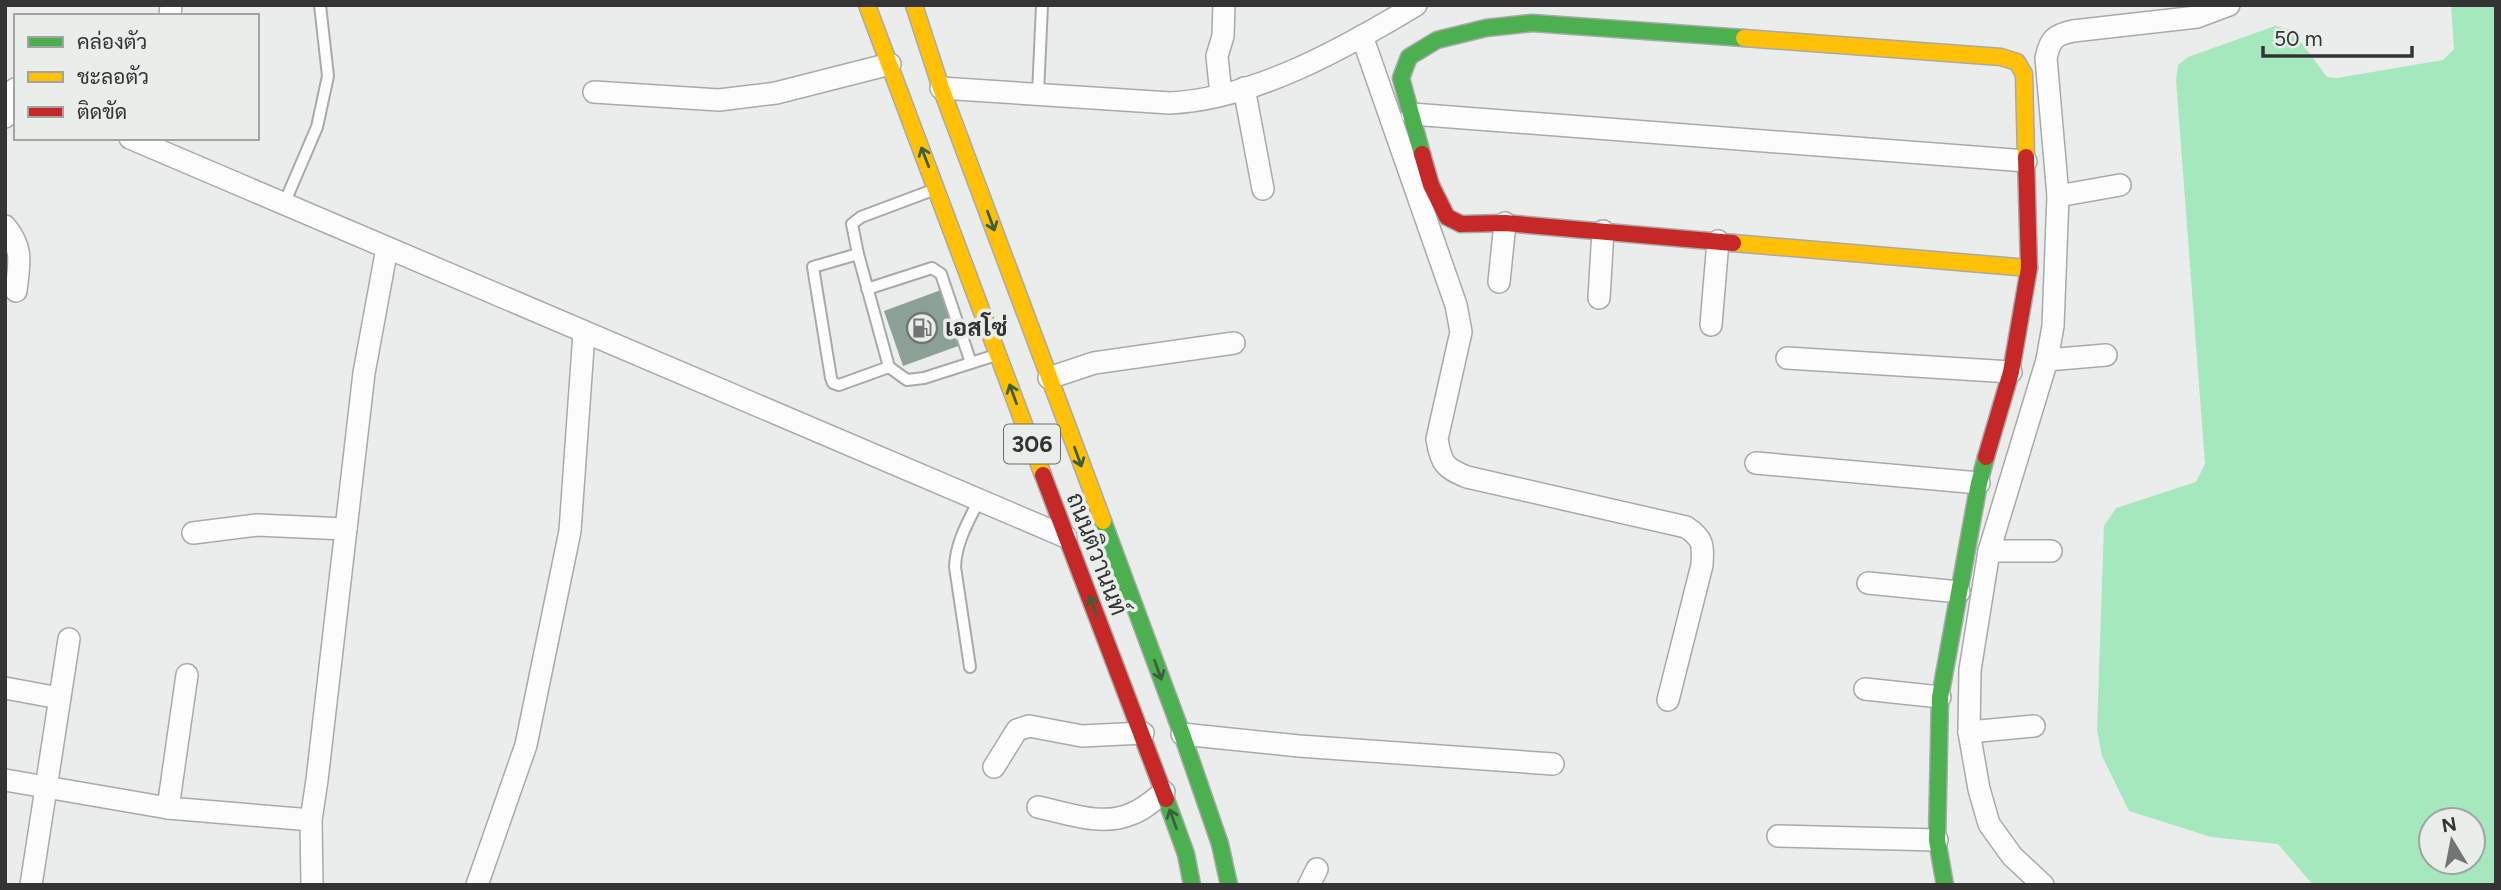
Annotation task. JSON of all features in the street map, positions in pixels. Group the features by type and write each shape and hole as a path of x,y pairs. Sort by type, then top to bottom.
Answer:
{"street":[{"name":"ถนนติวานนท์","path":"867,5 1066,537 1143,733 1186,853 1192,885"},
{"name":"306","path":"908,5 941,88"},
{"name":"ถนนติวานนท์","path":"914,5 941,88 1182,734 1220,844 1229,885"},
{"path":"1221,95 1217,56 1223,36 1224,5"},
{"path":"941,88 1170,103 1199,101 1244,89 1300,67 1416,5"},
{"path":"2043,885 2012,856 1989,824 1979,789 1969,732 1970,670 1989,551 2047,360 2053,326 2058,197 2046,58 2049,43 2056,35 2073,31 2176,20 2229,5"},
{"path":"1945,885 1937,840 1940,697 1979,483 2011,372 2029,268 2024,74 2017,62 2001,57 1532,23 1495,26 1435,42 1412,54 1403,65 1401,78 1431,185 1447,216 1461,224 1505,223 2029,268"},
{"path":"1362,36 1456,305 1461,332 1437,439 1440,457 1448,469 1467,477 1686,527 1699,535 1703,547 1702,565 1668,699"},
{"path":"594,92 719,100 776,93 890,64"},
{"path":"1244,89 1263,189"},
{"path":"5,117 14,93"},
{"path":"1412,114 2026,161"},
{"path":"151,143 284,204 1066,537"},
{"path":"2058,197 2120,185"},
{"path":"1499,282 1505,223"},
{"path":"5,226 18,243 20,255 16,291"},
{"path":"1599,298 1603,231"},
{"path":"1711,325 1718,241"},
{"path":"312,885 311,820 364,373 387,248"},
{"path":"477,885 526,745 570,531 584,333"},
{"path":"1049,378 1094,363 1234,343"},
{"path":"2047,360 2106,355"},
{"path":"1787,358 2011,372"},
{"path":"1756,463 1979,483"},
{"path":"193,533 257,524 346,528"},
{"path":"1989,551 2051,551"},
{"path":"1868,583 1959,592"},
{"path":"31,885 69,639"},
{"path":"168,808 187,676"},
{"path":"5,688 60,698"},
{"path":"1865,690 1940,697"},
{"path":"994,767 1017,730 1029,726 1082,736 1143,733"},
{"path":"1969,732 2034,726"},
{"path":"1182,734 1299,746 1553,764"},
{"path":"5,780 168,808 311,820"},
{"path":"1038,807 1094,819 1114,820 1133,814 1164,792"},
{"path":"1778,836 1937,840"}],"lane":[{"path":"284,204 317,127 328,76 320,5"},
{"path":"1038,94 1042,5"},
{"path":"937,189 855,220 852,224 889,367 906,380 924,378 998,354"},
{"path":"858,254 813,267 831,378 833,383 839,385 889,367"},
{"path":"867,289 936,269 941,274 971,363"},
{"path":"970,667 955,566 959,540 979,500"}],"shaded area":[{"path":"2451,5 2496,5 2496,885 2313,885 2278,844 2211,837 2129,811 2102,756 2097,730 2104,526 2116,508 2196,482 2205,464 2176,80 2178,65 2188,57 2275,26 2292,30 2327,77 2337,78 2443,60 2454,49"}],"building":[{"name":"เอสโซ่","path":"941,290 961,345 903,366 884,311"}],"traffic: fast":[{"path":"1422,154 1401,78 1409,57 1437,40 1486,28 1532,23 1744,38"},
{"path":"1945,885 1937,840 1940,697 1986,457"},
{"path":"1103,521 1182,734 1220,844 1229,885"},
{"path":"1166,799 1186,854 1192,885"}],"traffic: slow":[{"path":"867,5 1043,475"},
{"path":"914,5 941,88 1103,521"},
{"path":"1744,38 2001,57 2017,62 2024,74 2026,157"},
{"path":"1733,243 2029,268"}],"traffic: jam":[{"path":"1422,154 1431,185 1447,217 1461,224 1505,223 1733,243"},
{"path":"1986,457 2011,372 2029,268 2026,157"},
{"path":"1043,475 1166,799"}],"place":[{"name":"เอสโซ่","path":"922,328"}]}
